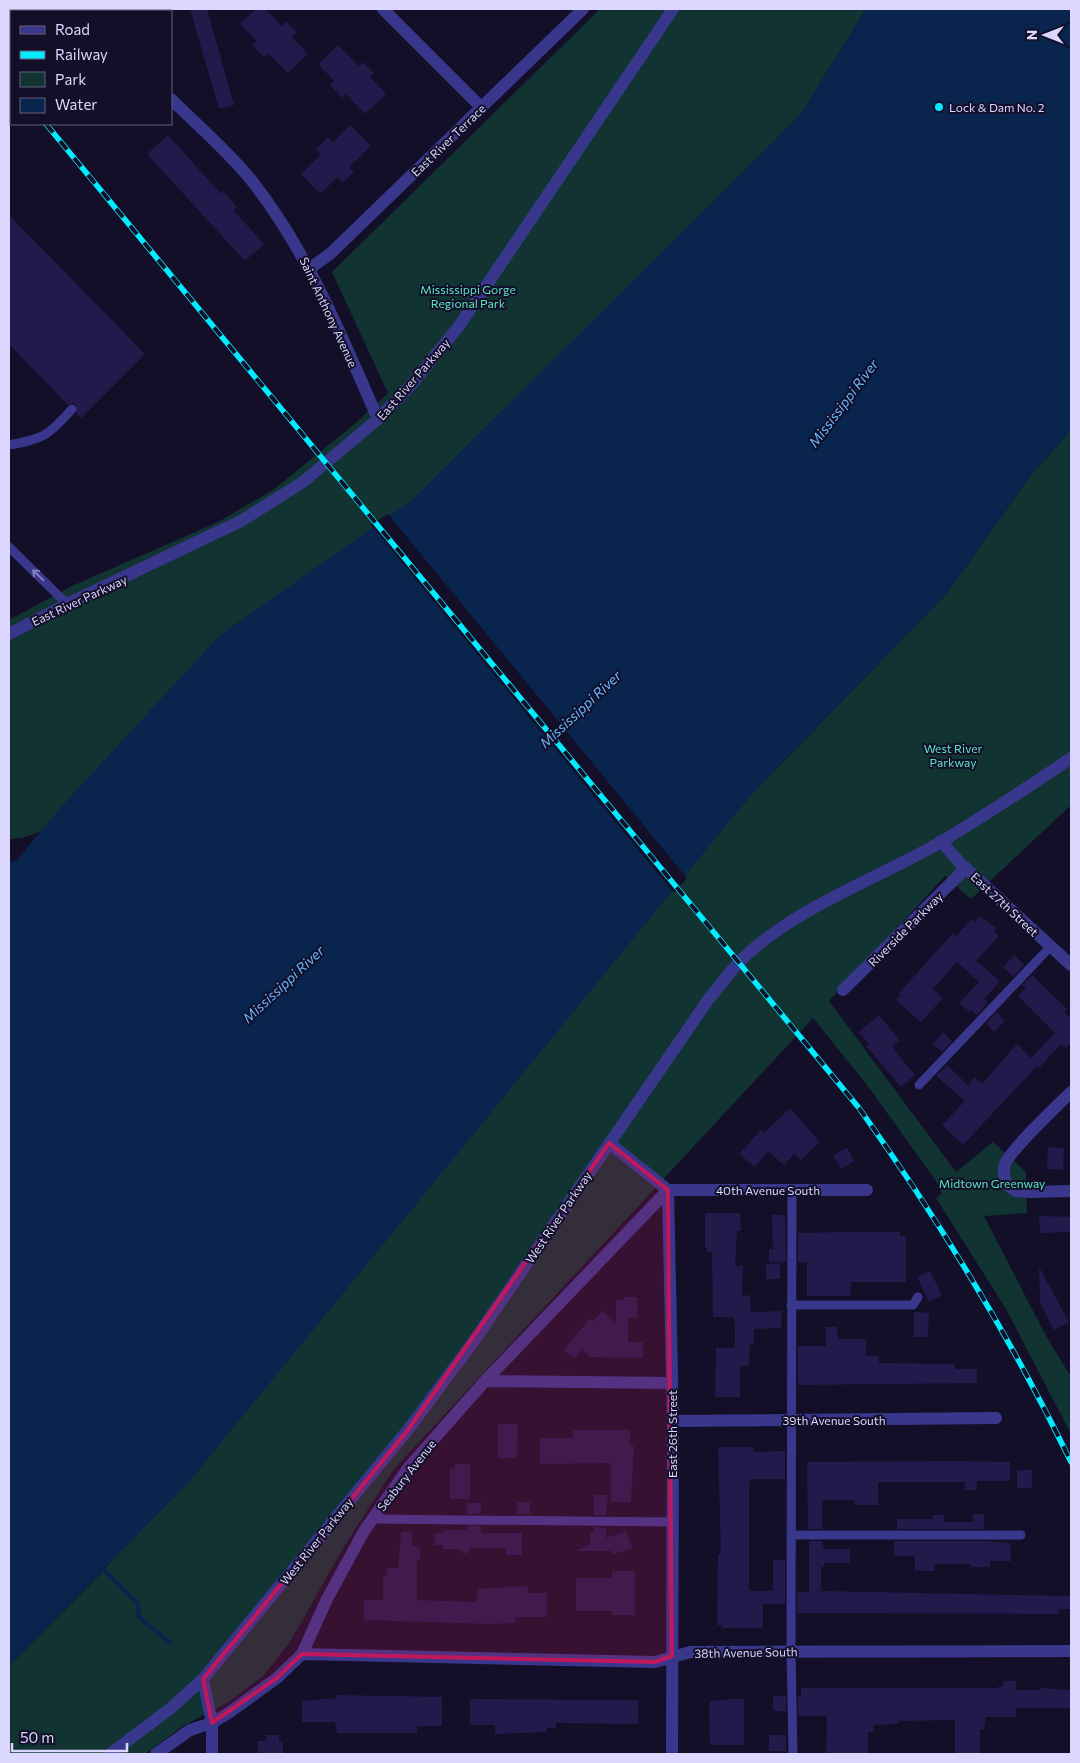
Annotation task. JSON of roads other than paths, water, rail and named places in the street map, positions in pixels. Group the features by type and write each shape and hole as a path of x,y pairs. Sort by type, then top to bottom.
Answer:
{"street":[{"path":"383,9 481,107"},
{"name":"East River Terrace","path":"310,268 330,254 583,9"},
{"name":"East River Parkway","path":"9,634 67,604 241,521 303,482 378,419 411,384 459,326 673,9"},
{"name":"Saint Anthony Avenue","path":"172,101 251,180 310,268 378,419"},
{"name":"West River Parkway","path":"110,1754 171,1708 203,1679 407,1431 471,1345 708,1000 740,961 778,930 856,885 941,842 1011,799 1071,758"},
{"name":"East 27th Street","path":"941,842 966,868 1071,964"},
{"name":"Riverside Parkway","path":"843,990 966,868"},
{"path":"1071,1092 1020,1145 1005,1164 1004,1173 1006,1184 1016,1191 1071,1191"},
{"path":"609,1143 668,1190"},
{"name":"40th Avenue South","path":"668,1190 867,1190"},
{"name":"Seabury Avenue","path":"156,1754 190,1730 212,1724 278,1678 302,1654 327,1599 372,1519 410,1467 484,1381 668,1190"},
{"name":"East 26th Street","path":"668,1190 672,1383 672,1754"},
{"path":"484,1381 672,1383"},
{"name":"39th Avenue South","path":"672,1421 996,1418"},
{"name":"38th Avenue South","path":"302,1654 655,1662 690,1652 1071,1650"},
{"path":"203,1679 212,1724 212,1754"}],"lane":[{"path":"9,445 27,442 50,433 72,410"},
{"path":"9,546 67,604"},
{"path":"918,1085 1051,946"},
{"path":"792,1190 790,1420 793,1754"},
{"path":"790,1305 913,1305 918,1297"},
{"path":"372,1519 672,1522"},
{"path":"792,1536 1021,1534"}],"water":[{"name":"Mississippi River","path":"866,9 1071,9 1071,430 1031,475 947,593 750,796 188,1483 9,1666 9,862 16,861 61,807 219,636 413,499 801,114"}],"waterway":[{"path":"104,1570 138,1604 139,1617 170,1643"}],"railway":[{"path":"47,125 859,1108 917,1193 999,1325 1071,1462"}],"place":[{"name":"Lock & Dam No. 2","path":"939,107"}],"park label":[{"name":"Mississippi Gorge Regional Park","path":"468,296"},
{"name":"Midtown Greenway","path":"992,1183"}]}
